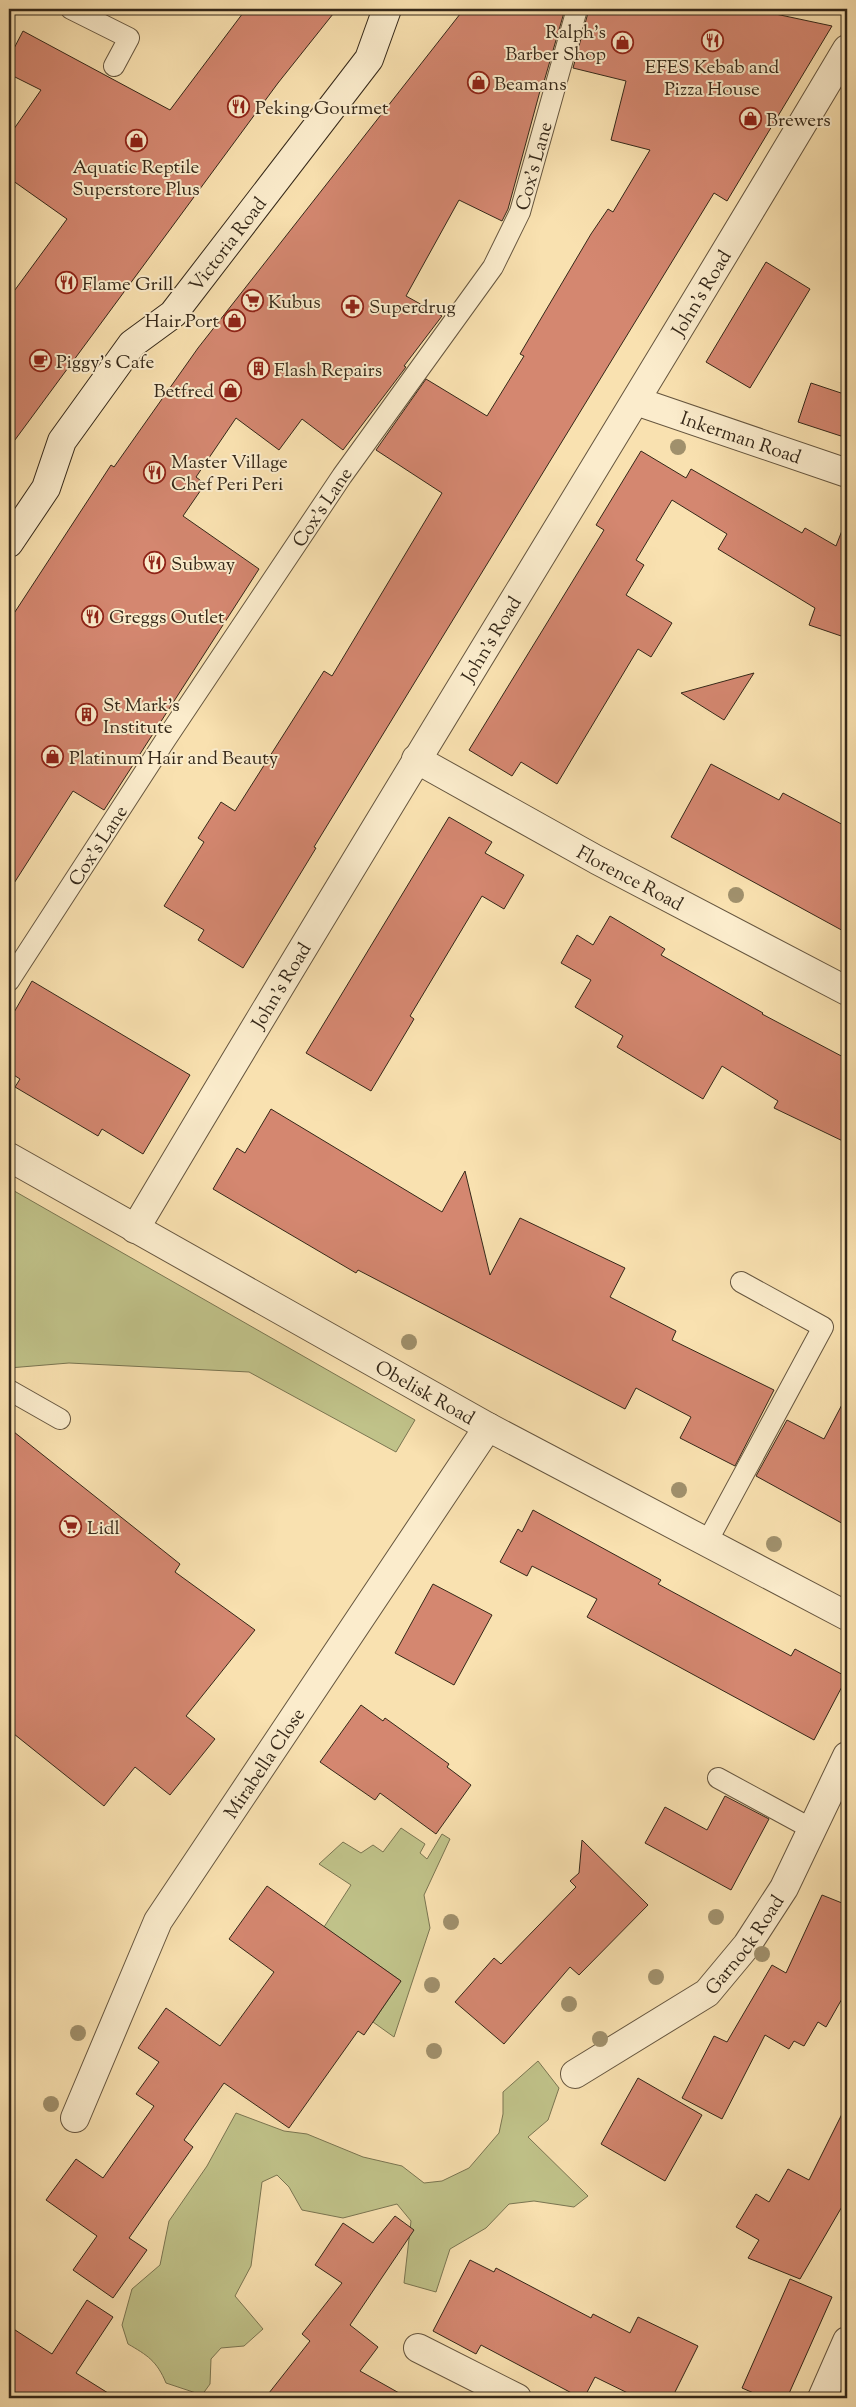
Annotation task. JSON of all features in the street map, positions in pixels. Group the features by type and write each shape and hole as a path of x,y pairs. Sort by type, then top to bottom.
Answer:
{"street":[{"name":"Victoria Road","path":"9,543 46,488 62,442 68,433 132,344 174,314 368,59 387,9"},
{"name":"John's Road","path":"135,1229 416,759 636,401 847,49"},
{"name":"Inkerman Road","path":"636,401 847,473"},
{"name":"Florence Road","path":"416,759 597,860 847,991"},
{"name":"Obelisk Road","path":"9,1157 488,1428 847,1616"},
{"name":"Mirabella Close","path":"75,2118 158,1921 488,1428"},
{"name":"Garnock Road","path":"576,2074 707,1993 753,1937 784,1888 847,1756"},
{"path":"822,2398 846,2347"},
{"path":"418,2348 517,2398"}],"lane":[{"path":"71,9 129,38 114,66"},
{"name":"Cox's Lane","path":"9,981 342,476 493,267 520,212 577,9"},
{"path":"707,1542 822,1326 741,1282"},
{"path":"9,1390 60,1419"},
{"path":"718,1778 812,1829"}],"green space":[{"path":"9,1188 415,1420 396,1452 249,1372 69,1363 9,1368"},
{"path":"401,1828 425,1844 420,1853 427,1859 442,1834 450,1839 424,1895 430,1928 394,2037 373,2022 401,1981 324,1927 351,1885 319,1864 343,1842 361,1853 373,1845 383,1852"},
{"path":"538,2061 559,2088 548,2120 528,2137 588,2196 574,2207 534,2201 509,2204 486,2228 450,2249 436,2292 404,2283 411,2221 397,2204 343,2218 302,2210 289,2187 277,2175 262,2182 251,2266 235,2296 263,2329 244,2346 221,2348 211,2359 210,2384 202,2395 166,2383 151,2359 128,2344 122,2325 132,2289 160,2265 169,2221 207,2166 236,2113 284,2131 307,2134 363,2157 402,2166 424,2183 442,2181 469,2168 499,2133 503,2114 503,2092"}],"building":[{"path":"246,9 337,9 278,83 9,448 9,298 67,219 9,178 9,136 41,90 9,74 9,58 23,31 170,110"},
{"path":"464,9 565,9 540,91 508,209 502,221 459,200 406,296 442,316 343,450 302,419 279,450 236,418 196,477 205,484 183,516 259,569 104,810 73,791 9,891 9,621 111,465 114,467 198,348"},
{"path":"589,9 752,9 832,26 727,201 714,193 314,847 316,848 243,968 198,940 204,930 164,906 204,842 198,838 221,802 235,811 324,671 332,676 442,493 376,450 426,379 487,416 524,356 520,354 591,234 608,209 613,212 650,150 611,140 626,81 573,68"},
{"path":"766,262 810,289 750,388 706,362"},
{"path":"811,383 847,395 847,438 798,422"},
{"path":"641,451 686,478 691,469 802,533 805,528 836,546 843,528 847,529 847,638 809,625 815,608 718,549 727,534 672,500 636,560 644,565 626,595 672,623 651,657 638,649 557,784 521,762 512,776 469,750 604,530 596,525"},
{"path":"754,673 724,720 681,693"},
{"path":"711,764 779,800 783,793 847,827 847,933 671,837"},
{"path":"449,817 492,842 485,853 524,875 504,909 482,896 410,1016 414,1019 371,1091 306,1053"},
{"path":"610,916 665,949 661,955 762,1014 847,1059 847,1143 774,1108 778,1101 722,1066 703,1099 617,1047 623,1036 575,1007 591,980 561,963 577,935 593,945"},
{"path":"32,981 190,1075 143,1154 102,1129 98,1136 15,1087 20,1079 9,1072 9,1021"},
{"path":"271,1109 442,1212 465,1171 490,1275 520,1218 625,1268 610,1297 676,1331 672,1340 774,1390 735,1466 680,1438 691,1417 636,1388 625,1409 358,1270 356,1273 213,1189 237,1148 245,1153"},
{"path":"847,1395 847,1526 756,1476 787,1420 824,1439"},
{"name":"Lidl","path":"9,1428 180,1564 175,1572 255,1630 186,1716 215,1739 170,1795 135,1767 104,1806 9,1730"},
{"path":"533,1510 661,1580 658,1584 791,1656 795,1649 847,1677 814,1740 587,1617 597,1599 532,1566 527,1576 500,1562 518,1529 522,1532"},
{"path":"433,1584 492,1615 454,1685 395,1653"},
{"path":"361,1705 383,1721 385,1718 449,1764 447,1767 471,1785 436,1834 380,1793 375,1800 320,1762"},
{"path":"725,1796 769,1819 731,1890 645,1843 665,1807 707,1830"},
{"path":"582,1840 648,1905 579,1975 570,1967 504,2044 455,2002 494,1958 501,1964 576,1887 570,1881 579,1873"},
{"path":"267,1886 401,1981 364,2035 358,2031 289,2128 224,2083 184,2140 193,2147 129,2238 147,2250 113,2298 73,2270 97,2236 46,2200 76,2159 103,2178 154,2106 136,2094 159,2062 138,2048 166,2008 220,2046 274,1972 229,1939"},
{"path":"822,1895 847,1905 847,1990 826,2027 818,2022 804,2046 794,2041 789,2049 765,2035 722,2119 682,2098 714,2036 727,2042 772,1965 786,1973"},
{"path":"638,2078 702,2115 665,2181 601,2144"},
{"path":"847,2104 847,2198 800,2279 748,2258 759,2240 736,2227 756,2194 769,2202 788,2169 809,2180"},
{"path":"395,2216 414,2230 350,2325 378,2347 360,2371 408,2398 265,2398 310,2341 302,2334 342,2283 315,2265 343,2223 373,2243"},
{"path":"470,2260 494,2272 496,2268 591,2318 593,2314 630,2333 638,2317 698,2346 672,2398 638,2398 595,2377 584,2398 581,2398 481,2345 476,2354 433,2331"},
{"path":"790,2279 832,2297 787,2398 765,2398 742,2388"},
{"path":"87,2300 113,2317 76,2373 116,2398 9,2398 9,2326 52,2354"}],"place":[{"name":"EFES Kebab and Pizza House","path":"712,40"},
{"name":"Ralph's Barber Shop","path":"622,42"},
{"name":"Beamans","path":"478,83"},
{"name":"Peking Gourmet","path":"239,107"},
{"name":"Brewers","path":"750,119"},
{"name":"Aquatic Reptile Superstore Plus","path":"136,140"},
{"name":"Flame Grill","path":"66,283"},
{"name":"Kubus","path":"252,301"},
{"name":"Superdrug","path":"353,306"},
{"name":"Hair Port","path":"235,320"},
{"name":"Piggy's Cafe","path":"40,361"},
{"name":"Flash Repairs","path":"258,369"},
{"name":"Betfred","path":"230,390"},
{"name":"Master Village Chef Peri Peri","path":"155,472"},
{"name":"Subway","path":"155,563"},
{"name":"Greggs Outlet","path":"93,616"},
{"name":"St Mark's Institute","path":"87,715"},
{"name":"Platinum Hair and Beauty","path":"53,757"},
{"name":"Lidl","path":"71,1527"}]}
